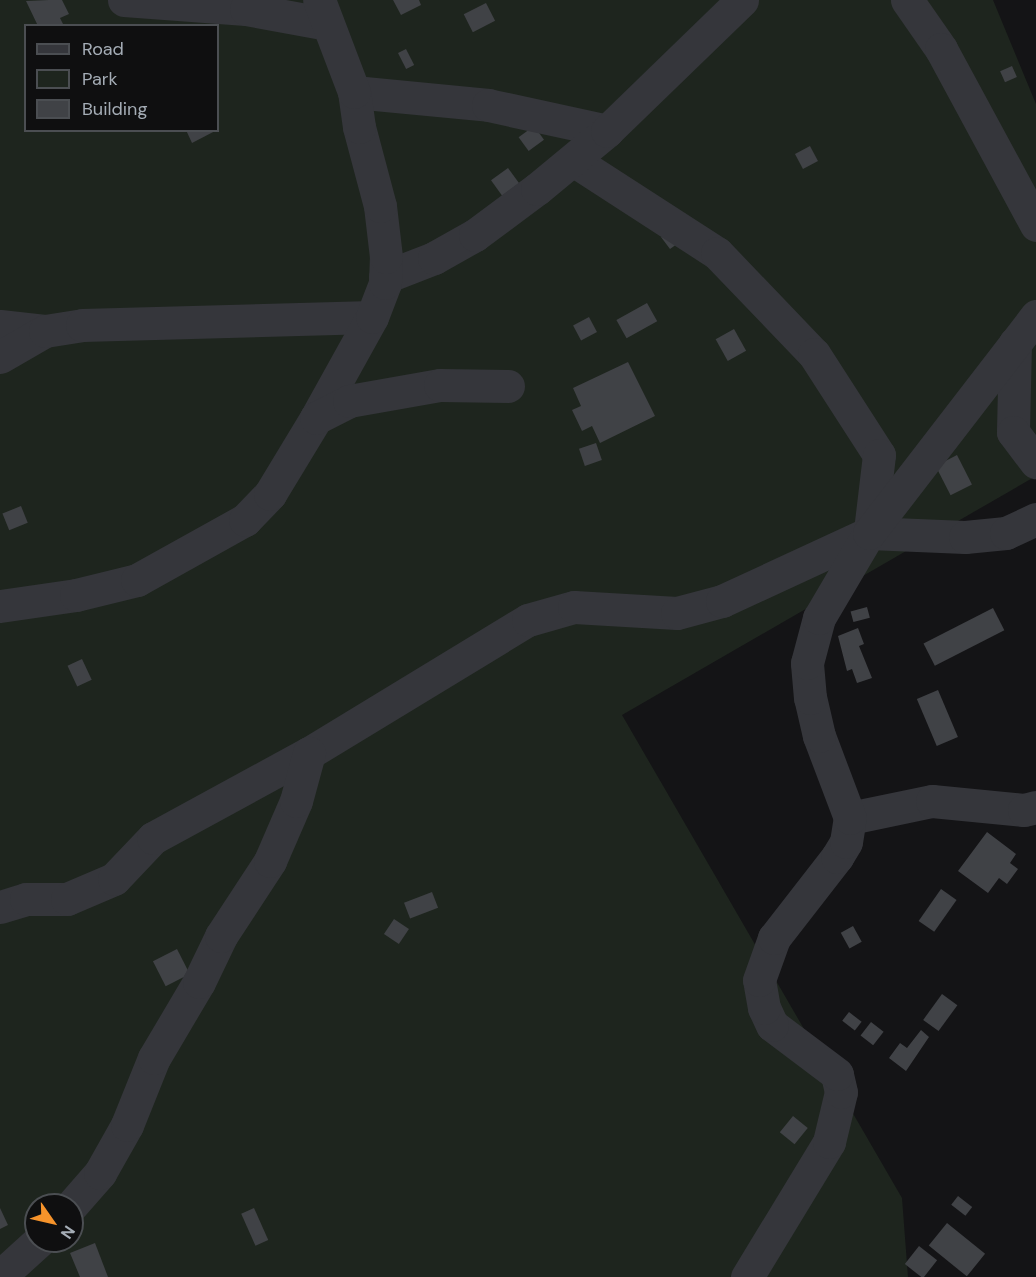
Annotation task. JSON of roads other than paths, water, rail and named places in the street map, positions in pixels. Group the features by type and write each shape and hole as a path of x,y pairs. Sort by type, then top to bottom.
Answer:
{"street":[{"path":"0,606 76,595 136,580 245,520 270,494 316,418 372,316 385,277 380,206 359,127 354,92 324,12 124,0"},
{"path":"385,277 434,258 476,235 573,160 607,131 742,0"},
{"path":"907,0 941,49 1036,225"},
{"path":"354,92 488,105 607,131"},
{"path":"573,160 717,253 814,354 879,455 869,533"},
{"path":"0,326 45,332 129,322 372,316"},
{"path":"747,1277 829,1142 841,1092 837,1074 772,1024 761,994 761,968 783,922 846,842 850,818 819,736 807,663 819,618 869,533 1036,316"},
{"path":"0,357 45,332"},
{"path":"1015,343 1013,432 1036,462"},
{"path":"316,418 349,401 399,390 440,385 508,386"},
{"path":"0,907 26,899 67,899 114,879 153,838 309,753 528,620 574,607 677,613 722,601 869,533 965,537 1006,533 1036,519"},
{"path":"82,1193 100,1173 128,1125 154,1058 199,982 221,936 270,861 296,801 309,753"},
{"path":"850,818 932,801 1024,810 1036,807"},
{"path":"8,1277 8,1269 26,1253"}]}
